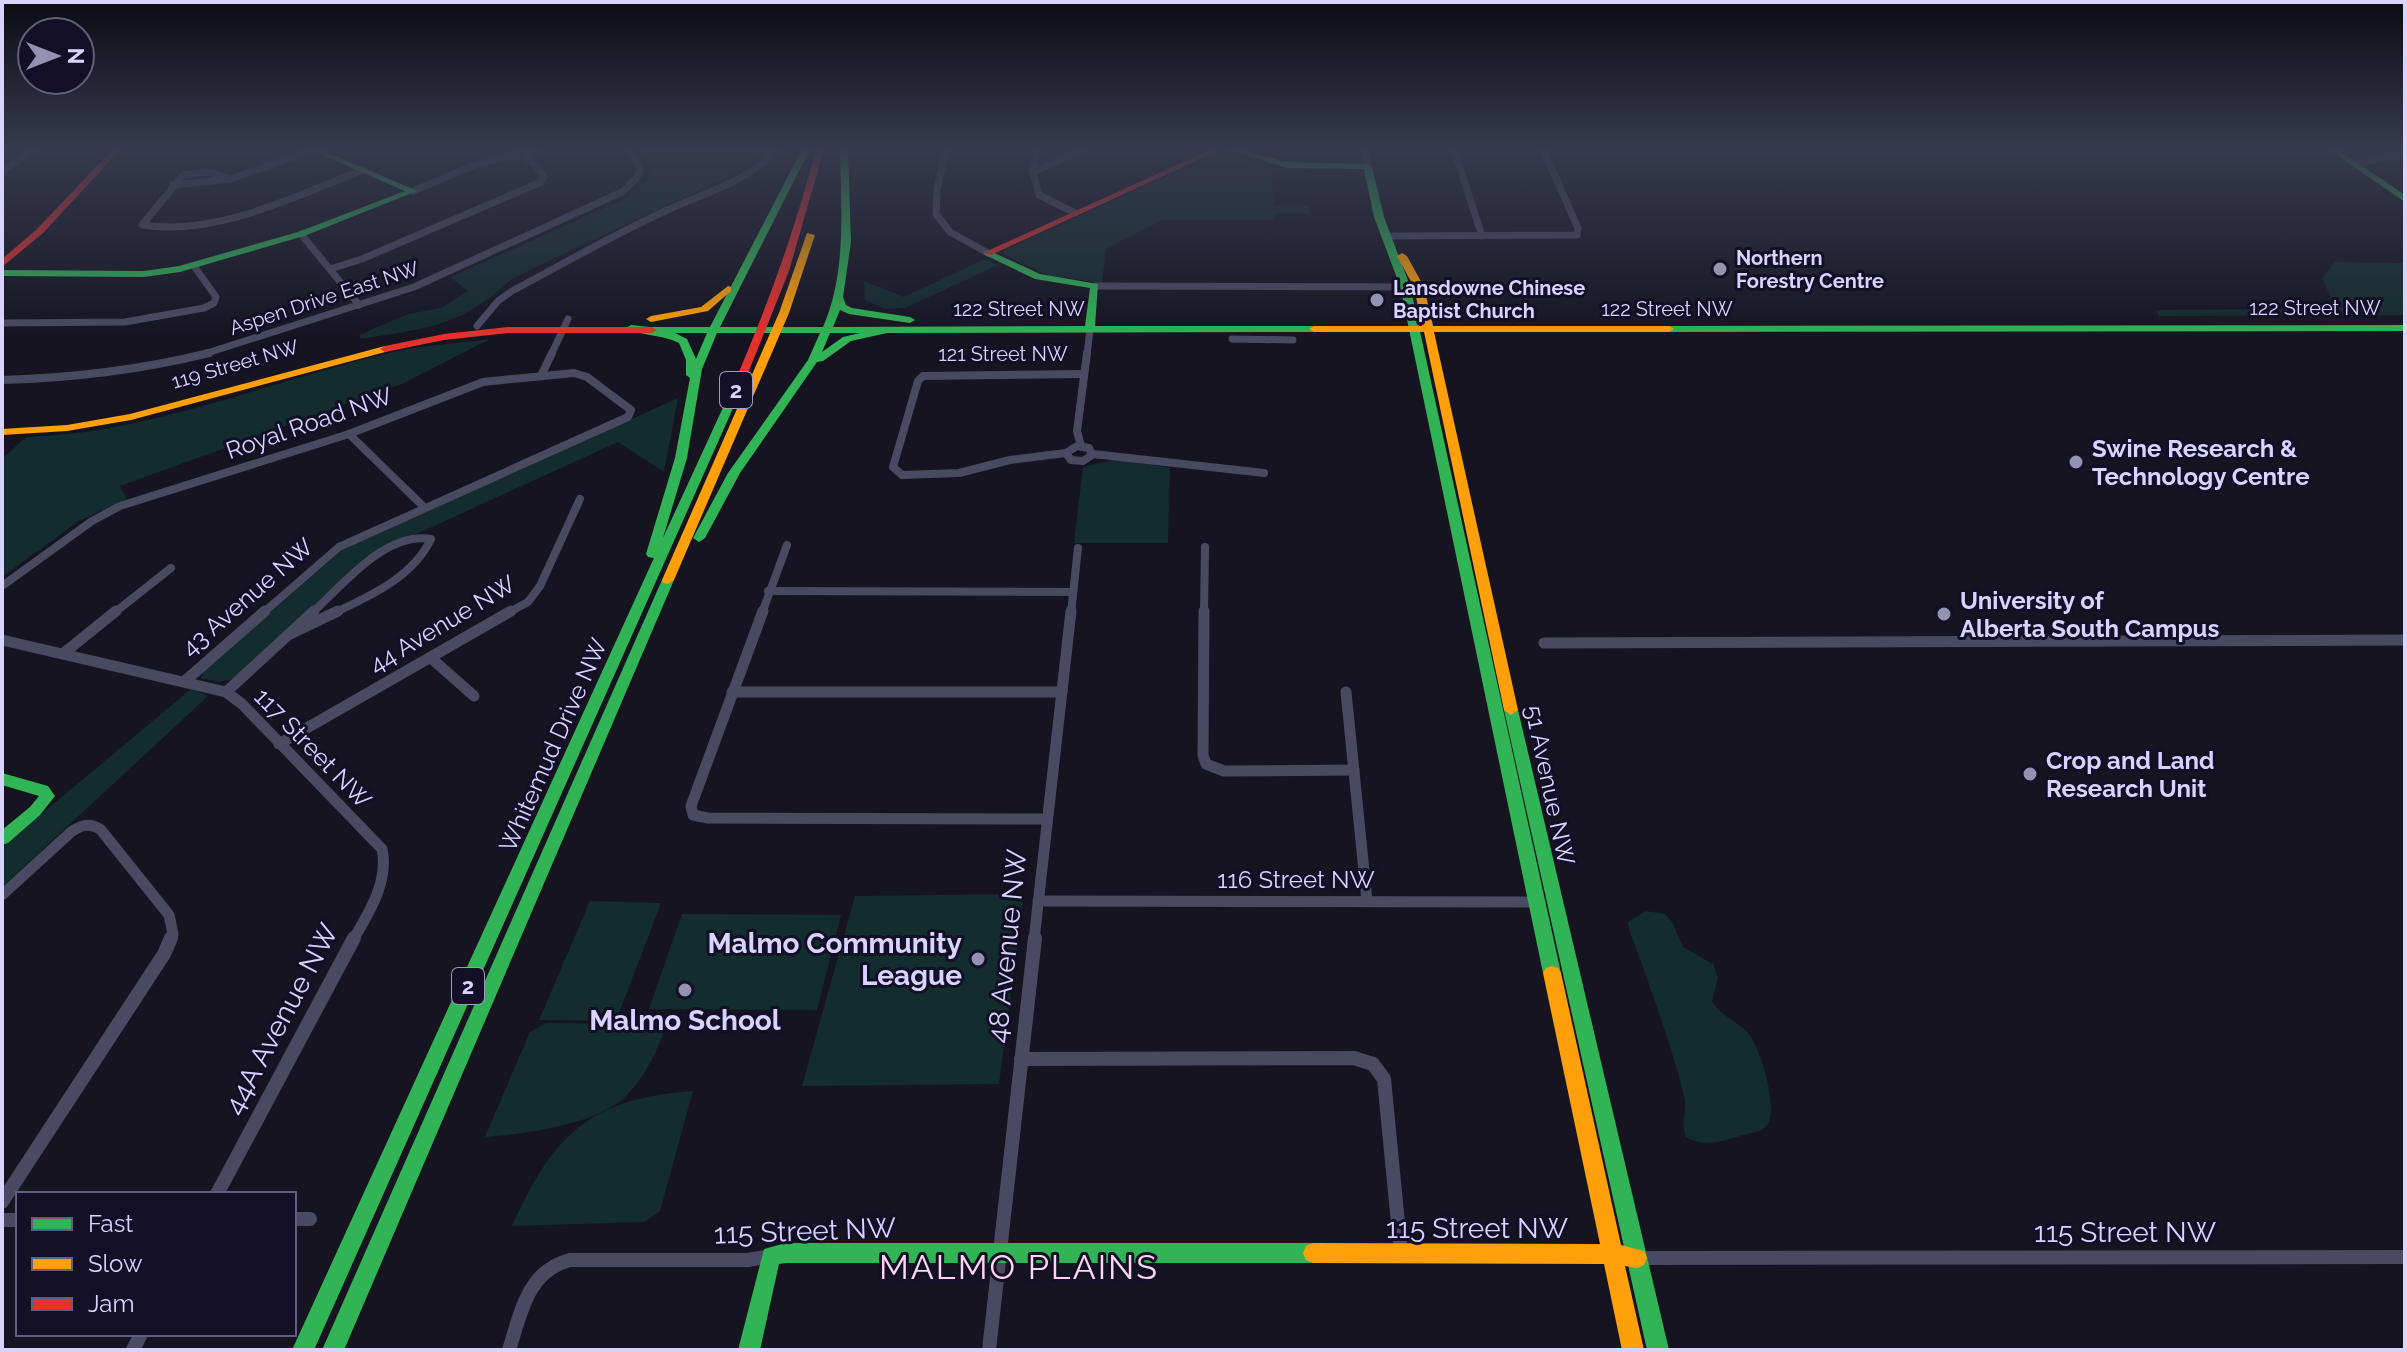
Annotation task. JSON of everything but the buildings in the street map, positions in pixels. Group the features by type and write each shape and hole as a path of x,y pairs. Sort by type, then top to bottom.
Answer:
{"main road":[{"path":"2,264 58,212"},
{"path":"2,273 152,273 194,266 301,234 358,212"},
{"path":"690,393 716,324 774,212"},
{"name":"Whitemud Drive NW","path":"303,1350 771,312 805,212"},
{"name":"Whitemud Drive NW","path":"333,1350 784,313 815,212"},
{"path":"651,620 684,567 734,473 806,372 830,324 839,298 846,242 845,212"},
{"name":"51 Avenue NW","path":"1378,212 1434,358 1554,902 1658,1350"},
{"path":"988,253 1075,213"},
{"path":"988,253 1038,277 1095,286 1090,325"},
{"path":"651,319 687,314 710,306 723,296 749,261"},
{"path":"839,298 842,307 849,311 910,320"},
{"name":"119 Street NW","path":"2,425 48,423 132,412 221,390 379,343 476,329 651,319 716,324"},
{"name":"122 Street NW","path":"741,324 910,320 1381,329 1420,326 1464,329 2405,325"},
{"name":"119 Street NW","path":"565,324 631,328 741,324"},
{"name":"122 Street NW","path":"830,324 890,329 1090,325 2405,325"},
{"path":"1420,326 1438,376"},
{"name":"51 Avenue NW","path":"1420,326 1418,347 1633,1350"},
{"path":"631,328 680,337 689,345 692,357 681,458 632,622"},
{"name":"119 Street NW","path":"2,432 44,432 128,420 394,346 476,329"},
{"path":"806,372 840,342 860,334 890,329"},
{"path":"1381,329 1404,337 1418,347"},
{"path":"1434,358 1441,342 1464,329"},
{"path":"2,779 43,790 47,796 35,811 2,839"},
{"name":"115 Street NW","path":"771,1256 795,1253 1613,1254 1637,1258"},
{"path":"749,1350 771,1256"}],"street":[{"path":"151,212 142,223 144,226 177,227 240,212"},
{"path":"330,269 362,259 469,212"},
{"name":"Aspen Drive East NW","path":"2,380 62,379 172,363 414,287 580,212"},
{"path":"476,329 498,301 512,291 663,212"},
{"path":"935,212 936,219 947,231 988,253"},
{"path":"1474,212 1482,236"},
{"path":"1387,236 1577,235 1578,228 1571,212"},
{"path":"301,234 359,305"},
{"path":"2,323 125,322 178,315 207,307 216,297 194,266"},
{"path":"1095,286 1410,290"},
{"path":"541,376 565,324"},
{"path":"1081,446 1077,431 1090,325"},
{"path":"1232,339 1293,340"},
{"name":"Royal Road NW","path":"2,586 92,521 120,506 349,434 483,382 574,373 587,377 631,410 628,417 339,547"},
{"name":"121 Street NW","path":"1066,453 1020,458 959,473 906,475 895,472 893,467 918,381 923,376 1084,374"},
{"path":"349,434 425,508"},
{"path":"1093,454 1089,448 1081,446 1066,453 1071,460 1079,462 1093,454 1140,458 1216,471 1264,473"},
{"name":"44 Avenue NW","path":"279,744 531,599 580,499"},
{"path":"226,692 288,635 371,561 415,538 431,539 422,558 399,577 288,635"},
{"path":"787,545 691,806 693,815 708,818 1047,819"},
{"name":"43 Avenue NW","path":"185,681 339,547"},
{"path":"1205,547 1203,755 1209,766 1224,771 1354,770"},
{"name":"48 Avenue NW","path":"989,1350 1078,548"},
{"path":"64,653 171,568"},
{"path":"768,591 1073,592"},
{"name":"117 Street NW","path":"2,640 226,692 242,704 375,840 382,849 386,867"},
{"path":"1544,643 2405,640"},
{"path":"431,658 474,696"},
{"path":"732,692 1062,692"},
{"path":"1346,692 1367,901"},
{"path":"2,895 82,825 94,825 169,915 173,934 164,954 2,1202"},
{"name":"44A Avenue NW","path":"218,1192 374,902 386,867"},
{"name":"116 Street NW","path":"1038,901 1554,902"},
{"path":"1021,1059 1354,1058 1375,1065 1384,1079 1401,1254"},
{"name":"115 Street NW","path":"509,1350 531,1286 550,1265 570,1260 748,1260 771,1256"},
{"name":"115 Street NW","path":"1637,1258 2405,1257"}],"green space":[{"path":"596,212 652,212 513,278 477,307 460,316 425,328 361,339 359,335 408,314 441,308 468,291 450,277"},
{"path":"1088,212 1309,212 1275,213 1275,220 1162,220 1106,249 1102,283 1046,275 1003,251"},
{"path":"984,259 998,265 905,308 885,309 865,300 864,281 904,297"},
{"path":"2335,262 2405,263 2405,315 2159,316 2156,310 2336,309 2322,278"},
{"path":"490,339 404,383 120,486 127,499 79,521 2,577 2,459 26,437 120,426 212,404 394,352"},
{"path":"678,398 664,472 618,442 386,548 233,679 219,682 201,678 203,671 342,550"},
{"path":"1117,459 1170,468 1168,543 1074,543 1083,467"},
{"path":"191,689 208,696 2,887 2,847"},
{"path":"1024,894 999,1084 802,1086 855,896"},
{"path":"590,901 661,903 616,1021 539,1020"},
{"path":"1646,911 1665,914 1683,947 1713,964 1718,978 1712,1001 1749,1034 1763,1065 1770,1092 1771,1116 1763,1129 1713,1142 1699,1142 1686,1137 1684,1095 1629,929 1628,922"},
{"path":"682,914 841,915 817,1010 649,1009"},
{"path":"546,1023 667,1024 646,1071 634,1088 614,1105 580,1121 560,1126 485,1137 530,1032"},
{"path":"693,1091 660,1211 644,1222 512,1226 543,1167 560,1145 580,1127 627,1102"}],"traffic: fast":[{"path":"2,273 144,274 180,269 301,234 358,212"},
{"path":"652,554 681,458 697,369 718,319 773,212"},
{"path":"699,538 734,473 813,360 837,306 846,242 845,212"},
{"path":"1378,212 1405,286 1552,973"},
{"path":"988,253 1038,277 1095,286 1090,329"},
{"path":"839,298 842,307 849,311 910,320"},
{"path":"631,328 667,333 683,341 691,360 691,375"},
{"path":"1669,329 2405,328"},
{"path":"819,359 847,339 890,329"},
{"path":"652,330 1314,329"},
{"path":"303,1350 737,388"},
{"path":"333,1350 668,580"},
{"path":"1511,710 1658,1350"},
{"path":"2,779 43,790 47,796 35,811 2,839"},
{"path":"749,1350 771,1256 786,1253 1313,1253"}],"traffic: slow":[{"path":"668,580 784,313 810,235"},
{"path":"1402,256 1419,287 1511,710"},
{"path":"651,319 704,309 728,289"},
{"path":"1314,329 1669,329"},
{"path":"2,432 67,428 131,417 385,349"},
{"path":"1552,973 1633,1350"},
{"path":"1313,1253 1613,1254 1637,1258"}],"traffic: jam":[{"path":"2,264 58,212"},
{"path":"737,388 762,330 804,212"},
{"path":"988,253 1078,212"},
{"path":"385,349 444,337 508,330 652,330"}],"place":[{"name":"Northern Forestry Centre","path":"1720,269"},
{"name":"Lansdowne Chinese Baptist Church","path":"1377,300"},
{"name":"Swine Research & Technology Centre","path":"2076,462"},
{"name":"University of Alberta South Campus","path":"1944,614"},
{"name":"Crop and Land Research Unit","path":"2030,774"},
{"name":"Malmo Community League","path":"978,959"},
{"name":"Malmo School","path":"685,990"}],"district":[{"name":"MALMO PLAINS","path":"1019,1267"}]}
